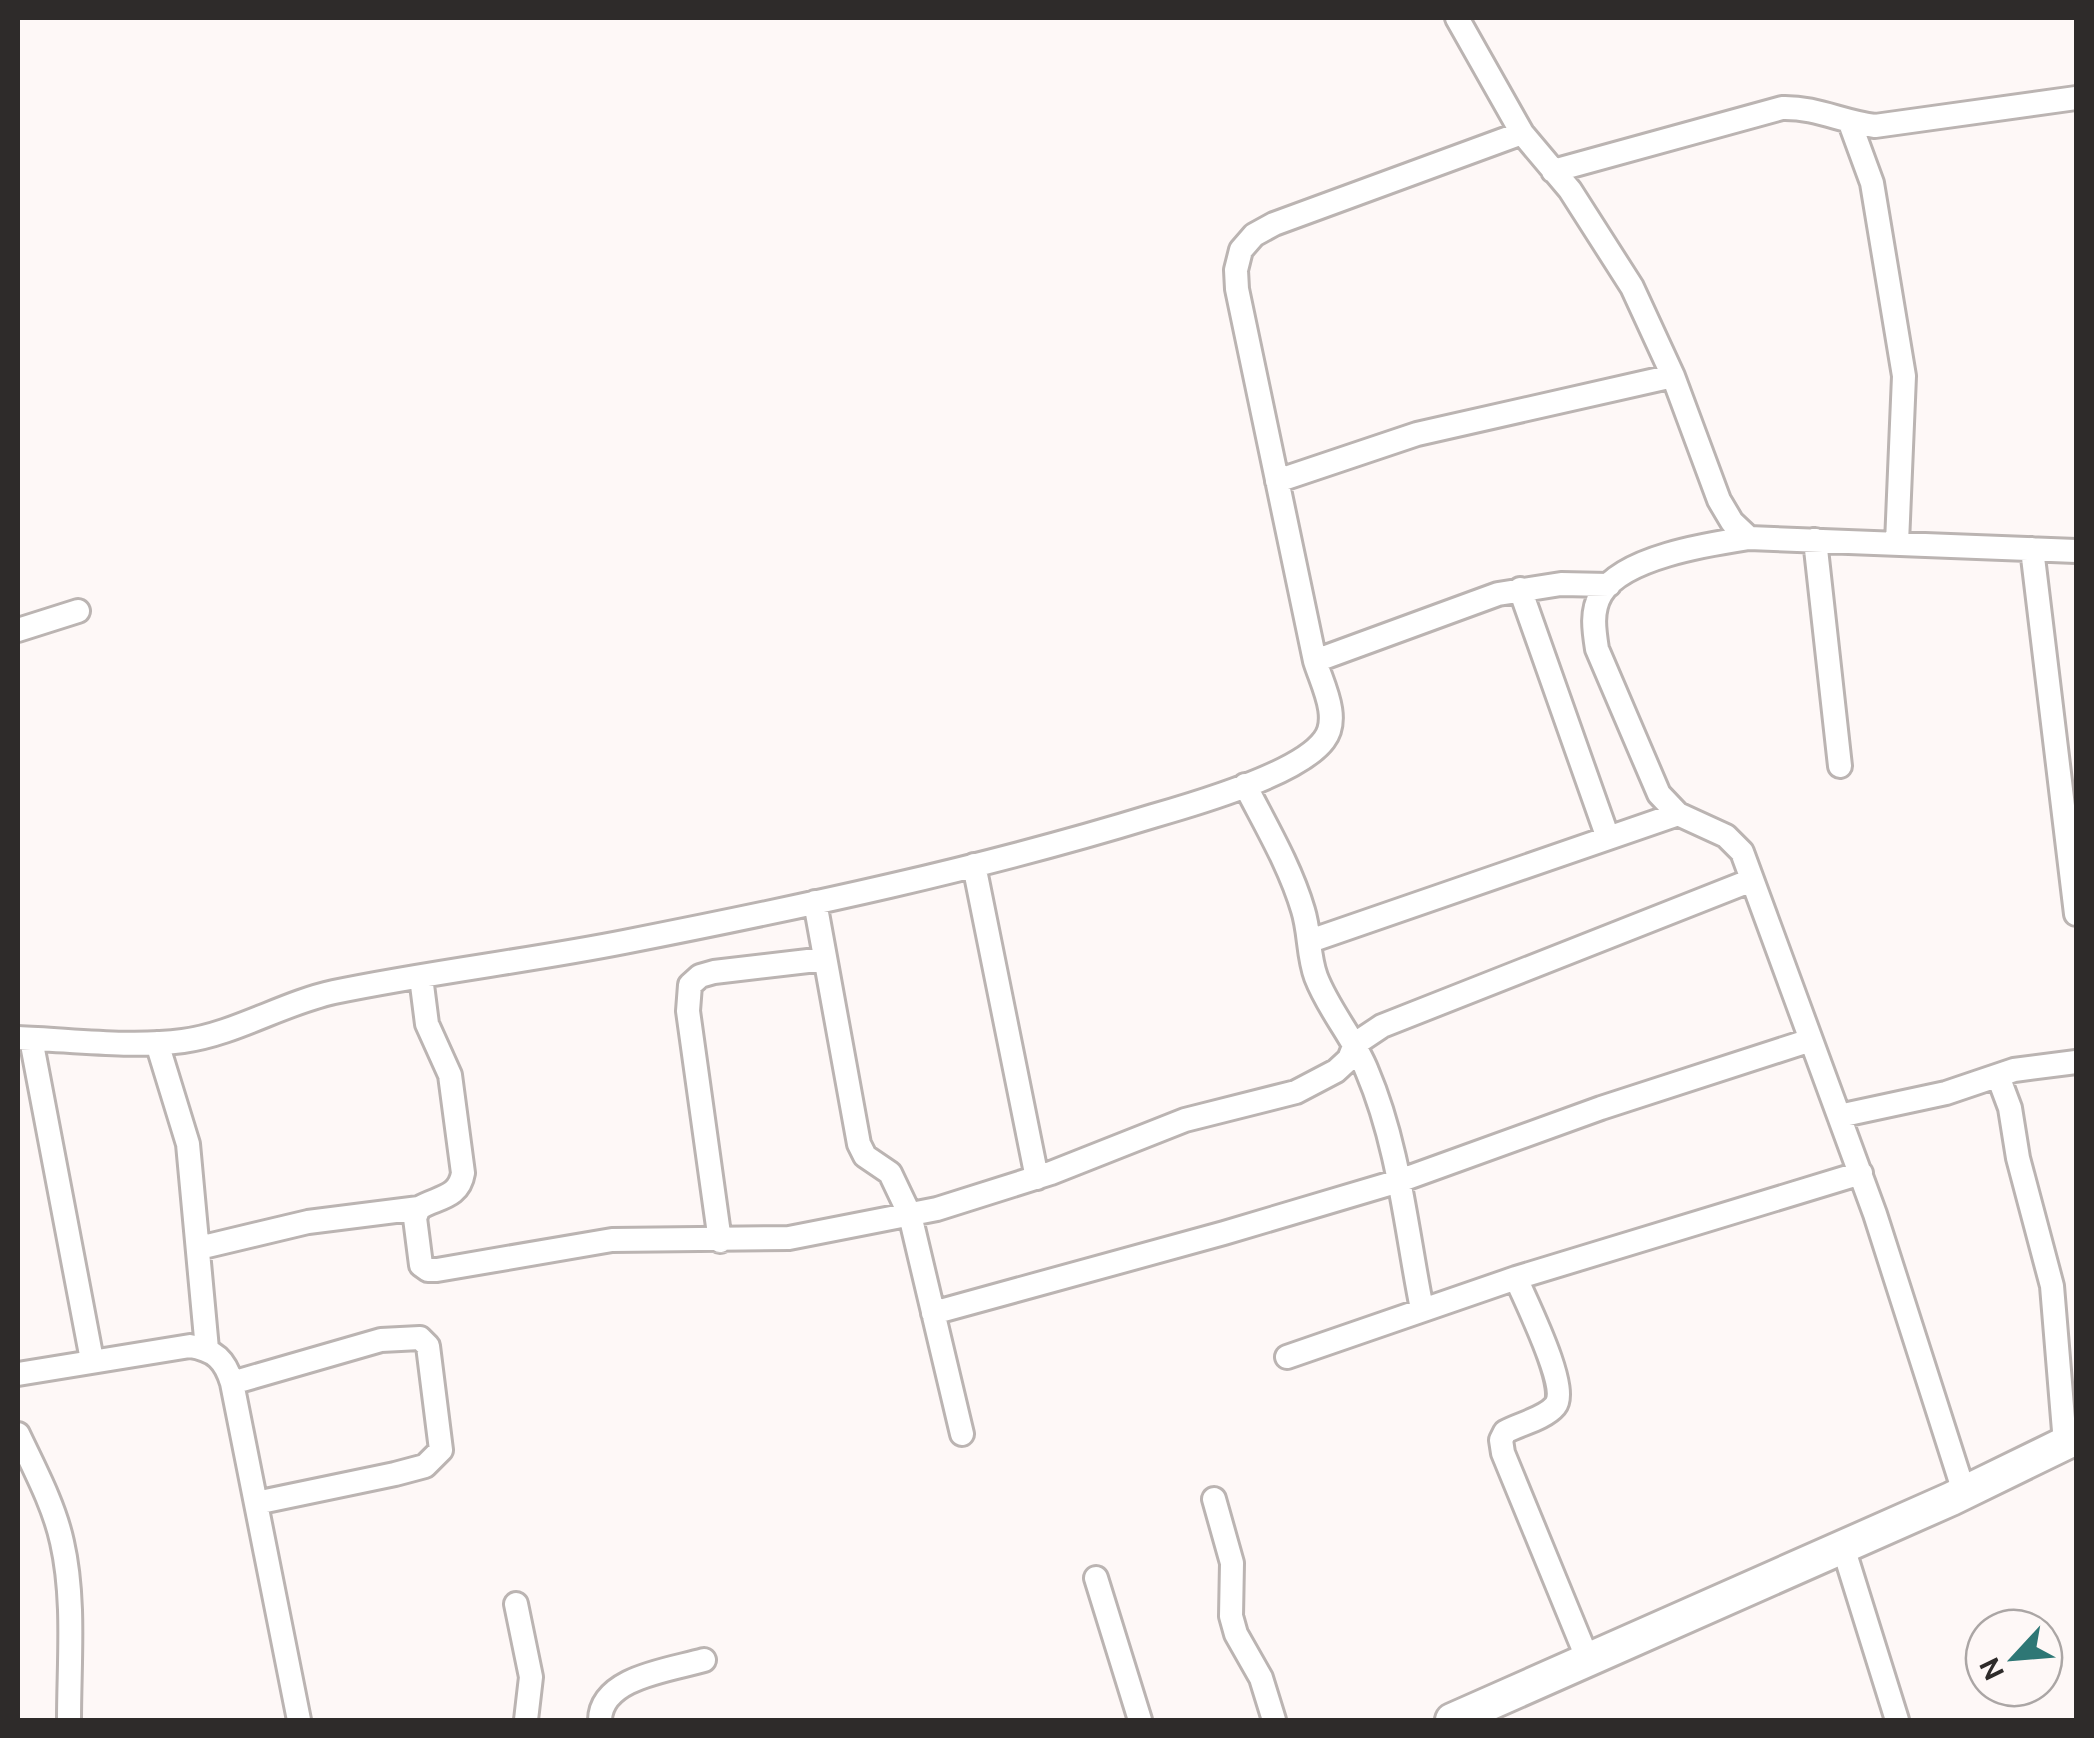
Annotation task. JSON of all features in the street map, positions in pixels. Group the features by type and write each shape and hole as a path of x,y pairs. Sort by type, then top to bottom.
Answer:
{"main road":[{"path":"1452,1720 1964,1492 2071,1440"}],"street":[{"path":"1457,18 1522,133 1596,227 1632,287 1673,376 1720,500 1732,522 1748,538"},
{"path":"1553,171 1782,108 1818,110 1850,123 1875,126 2076,98"},
{"path":"1850,123 1872,183 1904,376 1897,542"},
{"path":"92,1360 24,1038 157,1043 200,1038 316,997 622,942 815,902 1130,824 1245,785 1313,752 1331,727 1330,707 1315,661 1237,289 1241,250 1254,235 1296,214 1522,133"},
{"path":"1277,480 1404,437 1673,376"},
{"path":"1964,1492 1861,1174 1742,852 1726,836 1678,814 1660,794 1597,648 1593,624 1603,590 1623,574 1677,552 1748,538 2076,551"},
{"path":"1816,540 1840,766"},
{"path":"2032,549 2076,914"},
{"path":"1315,661 1498,594 1561,584 1609,586"},
{"path":"1520,590 1608,838"},
{"path":"18,630 78,611"},
{"path":"1245,785 1297,891 1314,972 1355,1044 1385,1123 1422,1309"},
{"path":"1310,942 1678,814"},
{"path":"974,864 1037,1178"},
{"path":"419,1208 416,1240 421,1265 428,1270 612,1240 789,1238 910,1215 1037,1178 1185,1120 1296,1092 1336,1071 1349,1058 1355,1044 1382,1026 1752,880"},
{"path":"815,902 859,1144 865,1156 890,1173 910,1215 962,1434"},
{"path":"720,1241 688,1011 690,985 700,976 714,972 825,959"},
{"path":"199,1248 322,1220 419,1208 454,1193 461,1185 450,1075 427,1024 422,978"},
{"path":"933,1313 1399,1181 1600,1108 1811,1040"},
{"path":"157,1043 188,1144 207,1349"},
{"path":"1840,1116 1934,1096 2034,1066 2076,1062"},
{"path":"1998,1076 2010,1108 2018,1158 2052,1286 2071,1440"},
{"path":"1287,1357 1516,1278 1861,1174"},
{"path":"1516,1278 1553,1368 1560,1396 1547,1413 1505,1432 1501,1440 1503,1453 1588,1660"},
{"path":"232,1383 382,1340 420,1338 428,1346 441,1450 434,1460 395,1474 256,1503"},
{"path":"18,1374 190,1346 218,1356 232,1383 299,1720"},
{"path":"18,1434 62,1542 69,1618 69,1720"},
{"path":"1214,1498 1232,1563 1231,1616 1236,1634 1260,1678 1274,1720"},
{"path":"1843,1546 1896,1720"},
{"path":"1096,1578 1140,1720"},
{"path":"516,1604 531,1677 526,1720"},
{"path":"600,1720 600,1706 622,1686 704,1660"}]}
